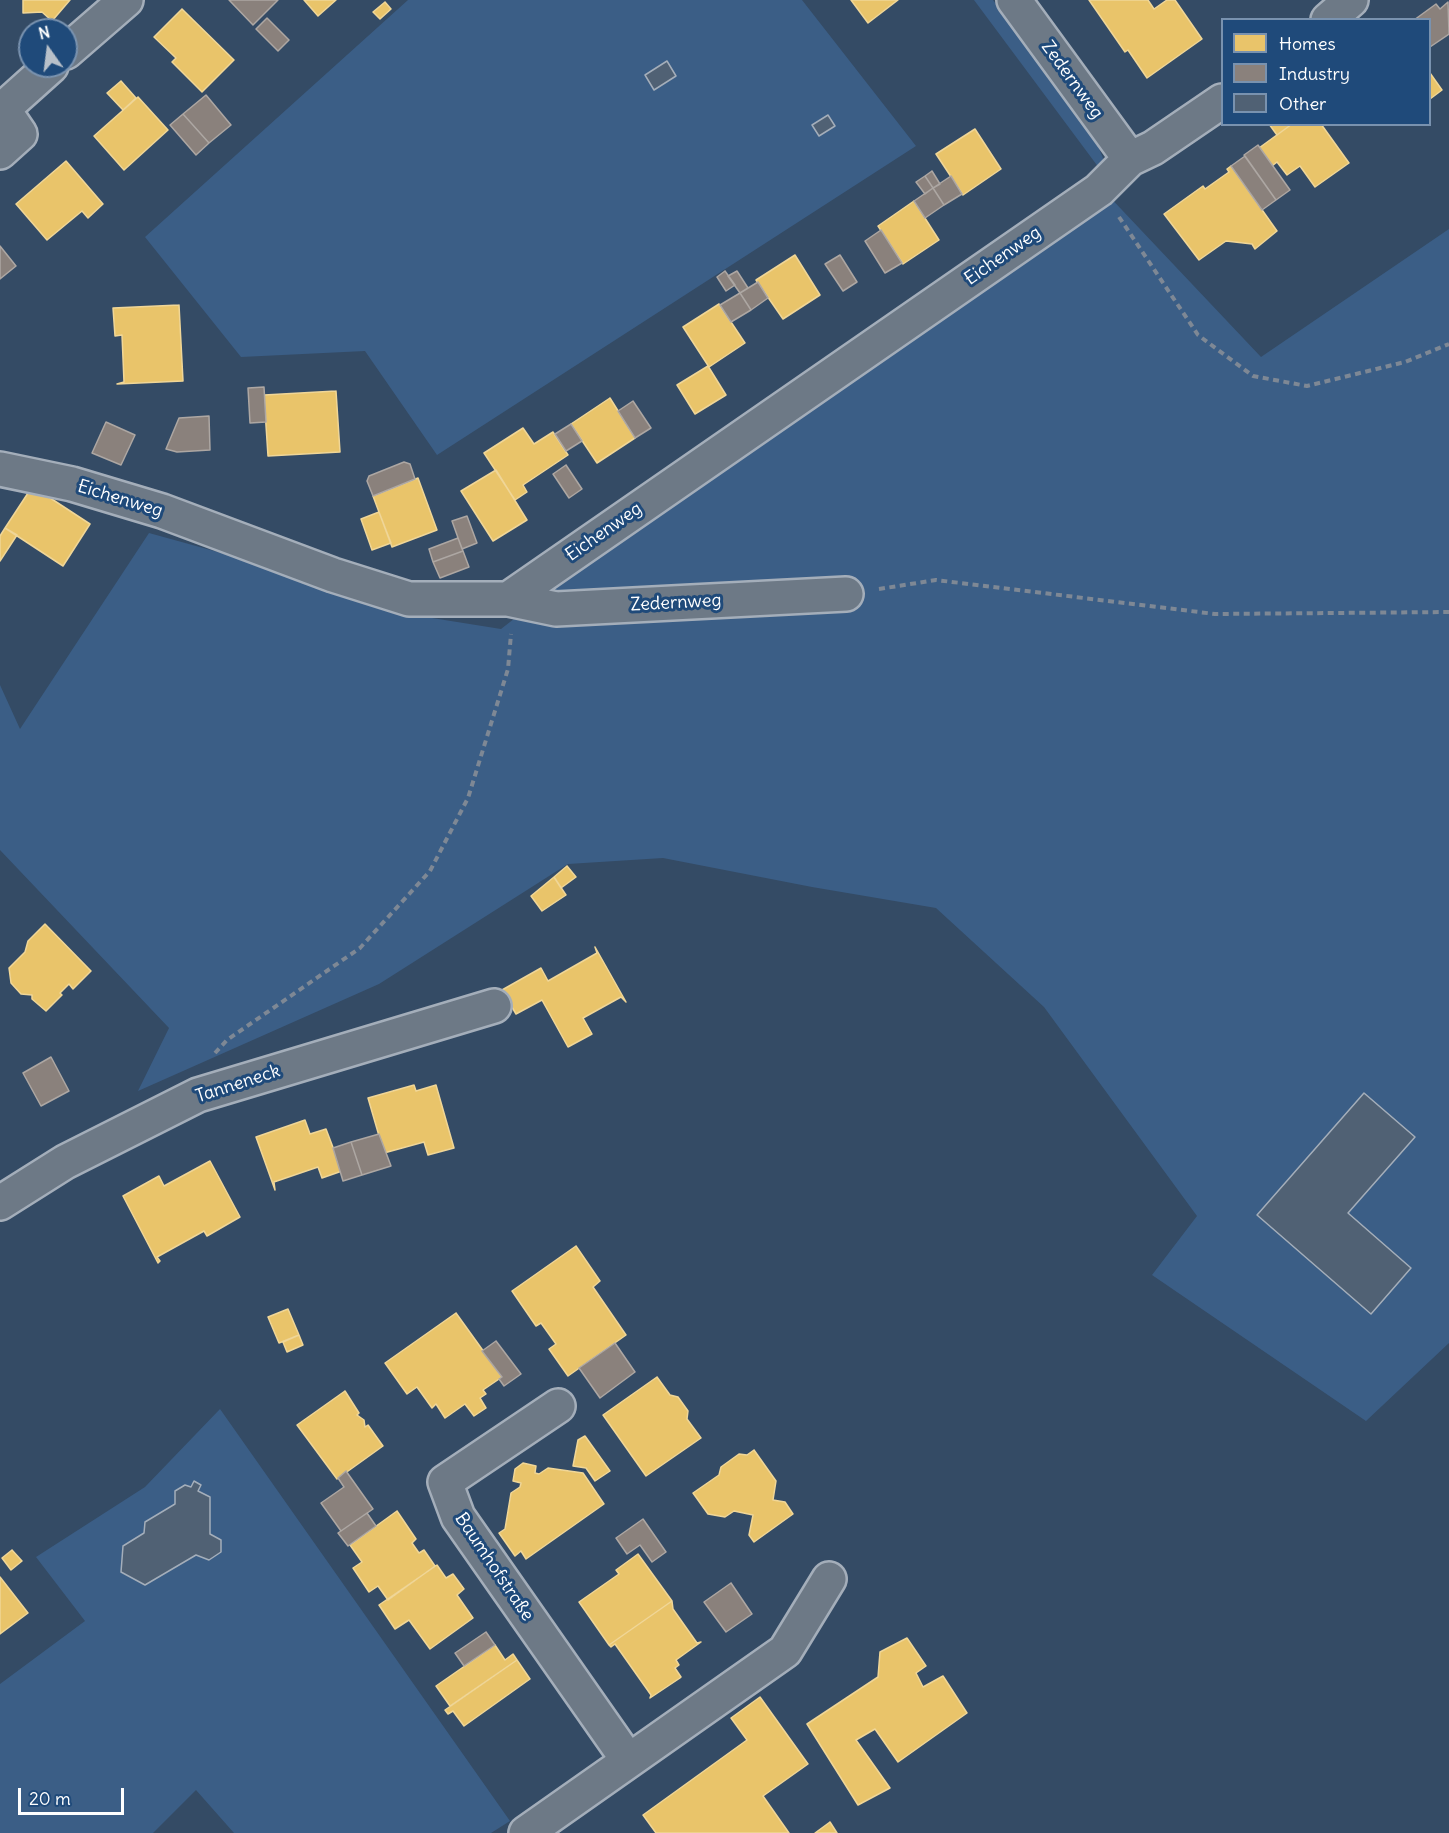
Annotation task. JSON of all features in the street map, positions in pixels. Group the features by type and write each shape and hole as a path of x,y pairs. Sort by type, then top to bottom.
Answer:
{"street":[{"path":"78,42 126,0"},
{"name":"Zedernweg","path":"1014,0 1130,159"},
{"path":"1330,18 1351,0"},
{"path":"0,152 20,134 2,107 37,78"},
{"name":"Eichenweg","path":"0,469 72,484 162,511 333,575 409,599 508,599 1099,190 1130,159 1154,148 1221,102"},
{"name":"Zedernweg","path":"508,599 556,609 846,594"},
{"name":"Tanneneck","path":"0,1203 65,1162 198,1095 494,1006"},
{"name":"Baumhofstraße","path":"558,1406 445,1482 458,1516 628,1760"},
{"path":"526,1833 785,1651 829,1579"}],"path":[{"path":"1099,190 1198,335 1253,376 1307,386 1405,362 1449,344"},
{"path":"846,594 936,580 1215,614 1449,612"},
{"path":"210,1058 227,1040 360,948 430,871 468,798 508,669 512,622 508,599"}],"shaded area":[{"path":"408,0 802,0 916,146 437,455 365,351 241,357 145,237"},
{"path":"974,0 993,0 1098,146 1103,158 1102,172"},
{"path":"1105,192 1261,357 1449,229 1449,1343 1366,1421 1152,1275 1197,1216 1044,1007 936,908 663,858 568,864 379,984 138,1091 169,1028 0,850 0,685 20,729 149,533 330,583 407,614 501,629 682,488"},
{"path":"220,1409 510,1821 491,1833 234,1833 196,1790 153,1833 0,1833 0,1684 85,1621 36,1557 145,1487"}],"building: Homes":[{"path":"23,0 70,0 55,18 49,18 42,12 23,13"},
{"path":"304,0 336,0 318,16"},
{"path":"851,0 898,0 868,23"},
{"path":"1089,0 1148,0 1154,9 1167,0 1175,0 1202,39 1147,78 1128,50 1125,52"},
{"path":"385,2 391,9 380,19 373,12"},
{"path":"182,9 234,60 202,92 172,62 176,58 154,37"},
{"path":"1431,74 1442,90 1431,98"},
{"path":"121,81 136,98 123,110 107,93"},
{"path":"138,97 168,130 124,170 94,136"},
{"path":"1270,126 1289,126 1277,135"},
{"path":"1289,126 1322,126 1349,163 1315,187 1300,166 1287,175 1277,162 1272,166 1259,148"},
{"path":"975,129 1001,169 963,195 936,154"},
{"path":"66,161 103,204 88,218 82,211 47,240 16,204"},
{"path":"1231,166 1277,231 1255,249 1252,244 1226,241 1199,260 1164,214 1203,186 1205,189 1229,172 1227,169"},
{"path":"914,201 939,240 903,264 878,226"},
{"path":"795,255 820,295 783,319 756,280"},
{"path":"719,304 745,343 709,367 683,327"},
{"path":"179,305 183,381 117,384 124,382 122,335 115,336 113,308"},
{"path":"708,366 726,395 695,414 677,385"},
{"path":"336,391 340,452 268,456 264,395"},
{"path":"610,398 635,438 597,463 571,424"},
{"path":"523,428 534,444 553,432 568,455 523,485 527,492 515,500 484,453"},
{"path":"496,470 527,520 493,541 461,491"},
{"path":"418,478 437,530 392,547 373,496"},
{"path":"30,490 38,490 90,524 63,566 5,528"},
{"path":"379,512 391,543 372,550 361,519"},
{"path":"5,528 17,535 0,561 0,536"},
{"path":"567,866 576,877 561,888 554,877"},
{"path":"554,877 566,895 542,911 531,896"},
{"path":"45,924 91,971 73,989 69,984 60,993 62,995 46,1011 32,999 32,995 21,994 11,983 9,968 25,952 28,941"},
{"path":"595,947 626,1002 621,997 583,1018 592,1034 568,1047 542,1000 516,1014 502,990 541,968 548,981 597,953"},
{"path":"414,1085 416,1091 436,1085 454,1148 428,1155 424,1142 384,1153 368,1098"},
{"path":"305,1120 310,1134 326,1129 342,1171 322,1178 318,1167 274,1182 275,1190 256,1137"},
{"path":"210,1161 240,1217 207,1236 204,1231 157,1257 160,1261 158,1263 123,1196 159,1176 164,1186"},
{"path":"576,1246 600,1281 593,1287 626,1335 568,1376 549,1349 556,1344 541,1323 536,1326 512,1291"},
{"path":"288,1309 299,1335 279,1343 268,1317"},
{"path":"456,1313 502,1377 483,1390 486,1394 480,1398 486,1408 474,1416 465,1404 445,1418 436,1404 432,1408 417,1387 407,1394 385,1363"},
{"path":"299,1335 303,1345 287,1352 283,1342"},
{"path":"657,1377 670,1395 678,1397 688,1411 687,1419 701,1438 646,1476 603,1415"},
{"path":"345,1391 359,1413 357,1415 364,1420 365,1427 368,1425 383,1446 337,1479 297,1425"},
{"path":"585,1436 610,1471 595,1481 586,1468 573,1466 578,1440"},
{"path":"754,1450 776,1481 773,1500 785,1502 793,1514 754,1542 749,1535 753,1515 734,1511 725,1517 708,1514 693,1493 719,1475 721,1467 739,1454 747,1455"},
{"path":"523,1463 536,1466 535,1473 539,1474 548,1468 583,1473 604,1504 526,1559 521,1551 515,1556 499,1533 505,1529 511,1493 520,1487 521,1483 513,1481 515,1469"},
{"path":"397,1511 416,1539 412,1543 419,1553 424,1550 435,1566 388,1600 378,1586 369,1592 353,1568 362,1562 350,1545"},
{"path":"12,1550 22,1561 11,1570 2,1558"},
{"path":"638,1554 672,1601 609,1645 579,1602 619,1574 616,1570"},
{"path":"437,1565 446,1578 453,1574 464,1589 457,1595 473,1618 430,1649 409,1620 395,1629 379,1605"},
{"path":"0,1577 28,1613 0,1634"},
{"path":"672,1601 673,1609 697,1643 701,1642 676,1660 679,1665 675,1668 681,1677 650,1698 651,1695 615,1644 611,1647 609,1645"},
{"path":"907,1638 926,1666 916,1673 923,1687 943,1676 967,1713 898,1762 875,1729 856,1740 890,1788 858,1805 807,1724 878,1677 880,1652"},
{"path":"495,1645 505,1660 513,1654 517,1660 450,1706 436,1686"},
{"path":"517,1660 530,1679 464,1726 453,1711 448,1714 445,1710"},
{"path":"760,1697 808,1764 763,1796 789,1833 656,1833 643,1815 747,1740 731,1718"},
{"path":"830,1822 837,1833 815,1833"}],"building: Industry":[{"path":"229,0 278,0 253,25"},
{"path":"1448,2 1449,34 1431,46 1431,18 1417,18 1436,4 1440,9"},
{"path":"267,18 289,40 278,51 256,29"},
{"path":"206,95 231,125 209,143 183,114"},
{"path":"183,114 209,143 196,155 170,125"},
{"path":"1258,145 1290,190 1276,200 1244,155"},
{"path":"1245,156 1276,200 1262,210 1231,166"},
{"path":"932,171 940,184 933,188 925,176"},
{"path":"925,176 933,188 925,194 916,182"},
{"path":"951,176 962,194 944,205 933,188"},
{"path":"933,188 944,205 925,218 914,201"},
{"path":"881,230 902,263 885,273 865,241"},
{"path":"0,246 16,266 0,279"},
{"path":"840,255 857,282 843,291 825,264"},
{"path":"725,271 735,285 726,291 717,277"},
{"path":"737,271 748,288 740,293 728,276"},
{"path":"758,282 768,298 751,310 740,293"},
{"path":"740,293 751,310 731,322 720,305"},
{"path":"264,387 266,422 250,423 248,388"},
{"path":"633,401 651,428 635,438 618,411"},
{"path":"209,416 210,450 177,452 166,449 179,418"},
{"path":"106,422 135,435 121,465 92,453"},
{"path":"571,424 582,441 566,451 555,434"},
{"path":"404,462 410,464 415,479 373,496 367,481 369,476"},
{"path":"566,465 582,489 569,498 553,474"},
{"path":"467,516 477,543 462,549 452,521"},
{"path":"458,538 463,551 433,562 429,549"},
{"path":"463,551 469,567 440,578 433,562"},
{"path":"51,1057 69,1091 41,1106 23,1073"},
{"path":"379,1134 391,1166 362,1175 351,1142"},
{"path":"351,1142 362,1175 343,1181 333,1148"},
{"path":"496,1341 521,1374 504,1386 499,1379 502,1377 482,1351"},
{"path":"615,1343 635,1372 600,1398 579,1368"},
{"path":"346,1471 373,1509 341,1531 321,1503 344,1487 338,1478"},
{"path":"367,1513 376,1526 348,1546 338,1533"},
{"path":"643,1519 666,1552 652,1562 640,1545 627,1554 616,1538"},
{"path":"731,1583 752,1614 726,1632 704,1602"},
{"path":"486,1632 495,1645 464,1666 455,1653"}],"building: Other":[{"path":"667,61 676,76 654,90 645,75"},
{"path":"828,115 835,126 819,136 812,125"},
{"path":"1364,1093 1415,1137 1348,1213 1411,1268 1371,1314 1257,1215"},
{"path":"194,1481 201,1485 198,1491 210,1497 210,1534 221,1540 221,1552 209,1560 196,1555 145,1585 121,1572 123,1546 144,1533 145,1522 175,1504 175,1491 185,1485 191,1487"}]}
